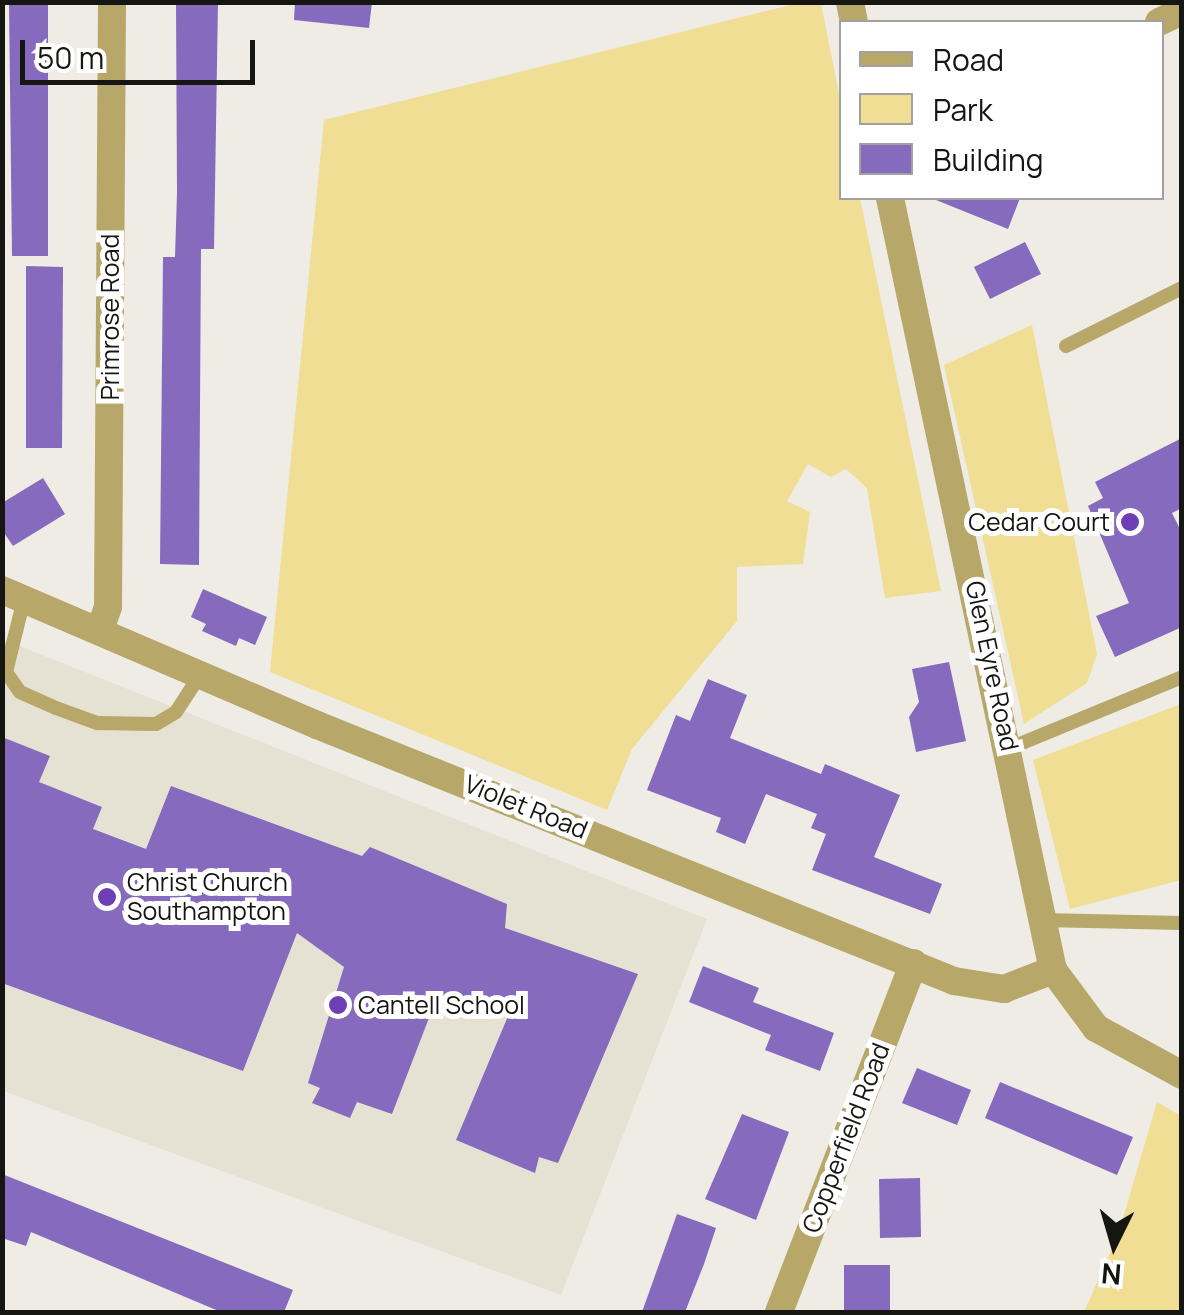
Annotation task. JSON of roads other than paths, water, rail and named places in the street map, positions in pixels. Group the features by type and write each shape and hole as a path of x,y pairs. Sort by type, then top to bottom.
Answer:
{"street":[{"name":"Primrose Road","path":"100,630 108,607 112,2"},
{"name":"Glen Eyre Road","path":"890,200 1010,748 1053,970 1096,1028 1179,1070"},
{"name":"Violet Road","path":"14,594 200,675 914,963 990,990 1053,970"},
{"name":"Copperfield Road","path":"779,1312 914,963"}],"lane":[{"path":"1066,346 1182,288"},
{"path":"14,594 6,672 20,692 56,708 97,723 156,724 176,712 200,675"},
{"path":"1010,748 1182,677"},
{"path":"1042,920 1182,923"}],"place":[{"name":"Cedar Court","path":"1130,522"},
{"name":"Christ Church Southampton","path":"107,897"},
{"name":"Cantell School","path":"338,1005"}]}
